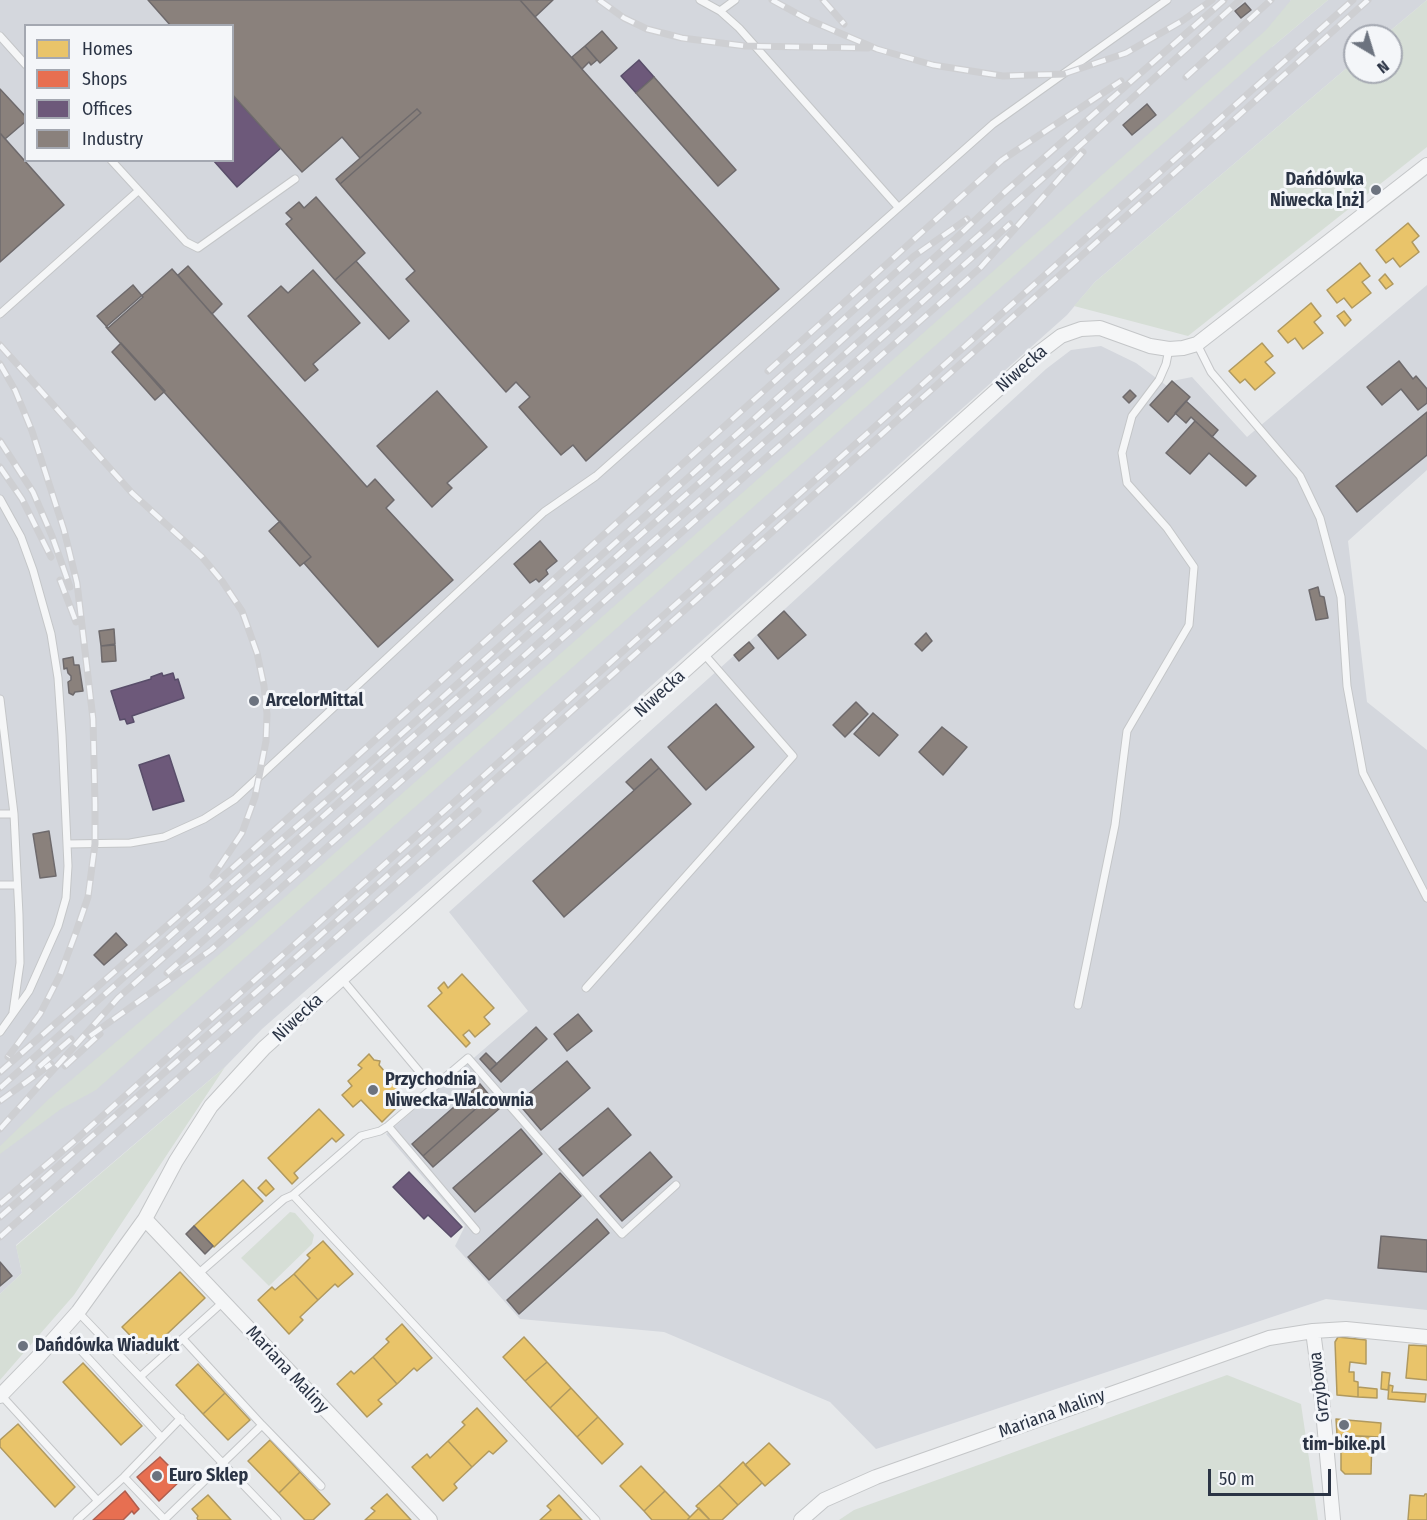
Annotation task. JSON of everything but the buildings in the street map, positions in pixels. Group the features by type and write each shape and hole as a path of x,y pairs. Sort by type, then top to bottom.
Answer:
{"street":[{"name":"Niwecka","path":"1,1395 78,1312 145,1219 176,1161 211,1106 264,1048 1028,363 1061,336 1081,329 1100,328 1150,346 1169,349 1197,344 1425,170"},
{"name":"Mariana Maliny","path":"145,1219 430,1520"},
{"name":"Grzybowa","path":"1333,1520 1313,1331 1346,1329 1427,1337"},
{"name":"Mariana Maliny","path":"801,1520 824,1500 876,1477 1269,1338 1313,1331"}],"lane":[{"path":"700,0 720,11 739,28 898,207"},
{"path":"720,11 735,0"},
{"path":"67,844 130,843 164,837 204,819 235,799 544,512 596,476 993,124 1167,0"},
{"path":"0,36 24,63"},
{"path":"113,162 186,242 198,248 295,179"},
{"path":"0,314 138,191"},
{"path":"1197,344 1211,372 1300,476 1320,518 1341,597 1347,686 1363,773 1427,898"},
{"path":"1078,1005 1114,825 1127,730 1189,625 1194,567 1167,528 1127,483 1122,453 1132,416 1160,380 1169,349"},
{"path":"0,499 21,537 51,634 58,678 68,866 66,898 58,926 29,991 0,1032"},
{"path":"586,988 794,756 704,654"},
{"path":"0,699 14,814 17,885 20,963 13,1014"},
{"path":"0,814 14,814"},
{"path":"0,885 17,885"},
{"path":"341,978 433,1088"},
{"path":"198,1274 361,1136 380,1131 388,1126 468,1058 622,1233 676,1185"},
{"path":"388,1126 476,1230"},
{"path":"293,1195 596,1520"},
{"path":"141,1376 223,1302"},
{"path":"78,1312 277,1520"},
{"path":"62,1330 161,1437"},
{"path":"183,1339 321,1486"},
{"path":"1,1395 98,1501"},
{"path":"77,1520 124,1477 181,1418"},
{"path":"124,1477 164,1520 262,1425"}],"shaded area":[{"name":"ArcelorMittal","path":"0,0 1291,0 1272,47 1328,0 1427,0 1398,24 1343,24 1343,71 1095,282 1067,315 541,784 262,1029 225,1067 16,1245 22,1273 0,1294"},
{"path":"1291,0 1328,0 1272,47 96,1090 61,1109 0,1154 0,1146 50,1098 242,935 1266,30"},
{"path":"1427,0 1427,147 1188,336 1074,306 1095,282 1343,71 1343,84 1403,84 1403,24 1398,24"},
{"path":"1427,285 1427,470 1348,541 1367,702 1427,750 1427,1310 1326,1299 876,1449 830,1402 664,1332 520,1319 455,1246 465,1226 386,1134 528,1011 449,912 749,642 1046,369 1071,350 1101,346 1136,363 1167,386 1172,381 1192,377 1247,437"},
{"path":"225,1067 74,1295 0,1380 0,1294 22,1273 16,1246"},
{"path":"290,1212 295,1213 314,1235 312,1244 269,1286 241,1258"},
{"path":"1227,1375 1301,1404 1318,1520 839,1520 854,1510"}],"railway":[{"path":"599,0 624,18 647,29 682,38 745,46 868,48"},
{"path":"772,0 807,19 877,49 933,65 1003,76 1064,74 1126,53 1182,21 1212,0"},
{"path":"823,0 844,24"},
{"path":"0,1088 186,922 331,797 1006,191 1224,0"},
{"path":"0,1129 118,998 1084,142 1240,0"},
{"path":"1186,77 1271,0"},
{"path":"0,1204 72,1143 1353,0"},
{"path":"0,1217 304,950 1368,0"},
{"path":"768,371 1002,160 1121,81"},
{"path":"90,1036 211,950 981,267 1083,152"},
{"path":"0,1072 209,889 914,256 967,219"},
{"path":"167,973 1010,224"},
{"path":"0,345 132,493 202,557 242,611 257,653 264,686 267,714 266,741 255,797 242,833 213,876"},
{"path":"0,364 15,390 32,431 64,530 77,583 93,719 95,804 95,844 88,897 76,932 60,975 40,1014 8,1057"},
{"path":"0,441 33,492 70,587"},
{"path":"0,467 22,499 51,557"},
{"path":"60,580 76,622"},
{"path":"0,1237 478,811"},
{"path":"65,1066 100,1034"},
{"path":"39,1067 71,1039"},
{"path":"0,1101 51,1064"}],"place":[{"name":"Dańdówka Niwecka [nż]","path":"1376,190"},
{"name":"ArcelorMittal","path":"254,701"},
{"name":"Przychodnia Niwecka-Walcownia","path":"373,1090"},
{"name":"Dańdówka Wiadukt","path":"23,1346"},
{"name":"tim-bike.pl","path":"1344,1425"},
{"name":"Euro Sklep","path":"157,1476"}]}
